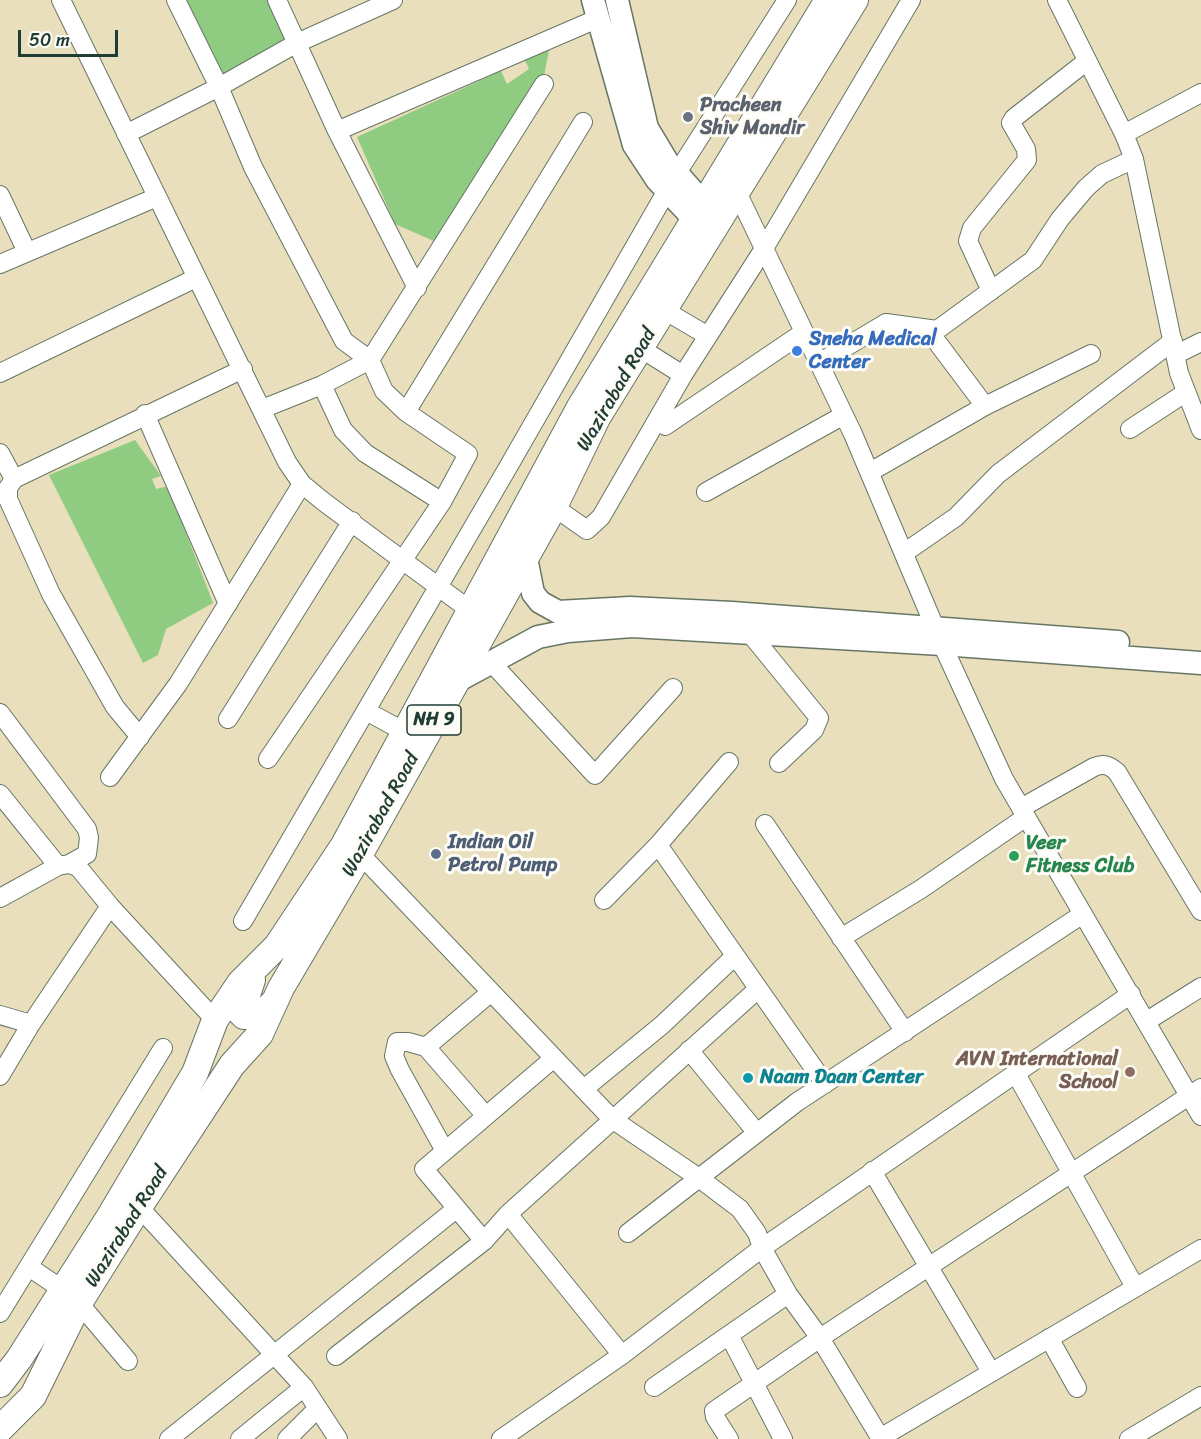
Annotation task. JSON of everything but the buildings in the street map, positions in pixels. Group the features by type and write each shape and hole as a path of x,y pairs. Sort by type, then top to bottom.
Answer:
{"highway":[{"name":"Wazirabad Road","path":"0,1429 33,1396 71,1296 110,1216 195,1073 215,1020 240,983 278,946 344,845 580,407 828,0"},
{"name":"Wazirabad Road","path":"0,1384 140,1207 232,1065 260,1034 274,1002 360,854 554,507 597,418 855,0"},
{"path":"257,968 241,1013 249,1017 261,1015 274,1002"},
{"path":"0,1395 17,1377 23,1376 27,1381 24,1390 0,1424"}],"main road":[{"path":"617,0 646,128 672,182"},
{"path":"596,9 634,145 700,212"},
{"path":"526,558 533,593 540,602 558,612 664,610 1121,650 1201,663"},
{"path":"457,681 490,661 538,637 568,631 643,626 748,632 939,635"},
{"path":"1121,650 1201,648"}],"street":[{"path":"61,0 287,462 302,484 471,610"},
{"path":"176,0 219,87 252,167 344,341 370,360 384,391 406,412 468,454 442,502 268,759"},
{"path":"277,0 337,131 417,288"},
{"path":"126,134 219,87 297,43 393,0"},
{"path":"243,921 672,182 788,0"},
{"path":"554,507 587,530 601,517 683,375 765,247 911,0"},
{"path":"1057,0 1124,134 1134,159 1185,393 1201,430"},
{"path":"337,131 596,9"},
{"path":"991,291 968,241 972,228 1027,160 1026,149 1011,123 1020,113 1088,61"},
{"path":"262,409 322,385 370,360 544,84"},
{"path":"1124,134 1201,93"},
{"path":"406,412 583,122"},
{"path":"819,363 886,323 937,330 1040,253 1060,219 1094,180 1112,168 1134,159"},
{"path":"736,190 870,472 939,635 1004,779 1147,1022 1195,1091 1201,1116"},
{"path":"0,195 27,252"},
{"path":"0,264 157,197"},
{"path":"0,373 196,278"},
{"path":"664,310 708,336"},
{"path":"928,330 986,406"},
{"path":"665,426 804,332"},
{"path":"904,553 956,517 998,474 1174,348 1201,342"},
{"path":"640,348 683,375"},
{"path":"870,472 986,406 1091,354"},
{"path":"140,737 115,707 51,594 8,499 9,488 14,479 243,369"},
{"path":"322,385 343,430 365,453 442,502"},
{"path":"1130,429 1185,393"},
{"path":"146,414 228,603"},
{"path":"706,492 844,415"},
{"path":"0,453 14,479"},
{"path":"110,777 178,684 302,484"},
{"path":"228,719 352,521"},
{"path":"748,632 819,718 814,730 779,763"},
{"path":"490,661 595,775 673,688"},
{"path":"366,711 405,732"},
{"path":"0,713 87,829 90,838 87,854 3,889"},
{"path":"604,900 657,845 729,762"},
{"path":"842,938 921,889 1024,813 1094,767 1110,765 1117,772 1196,891 1201,911"},
{"path":"0,794 64,865 78,867 110,906 215,1020"},
{"path":"765,824 905,1032"},
{"path":"657,845 825,1084"},
{"path":"360,854 612,1119 740,1209 758,1233 762,1248 788,1294 820,1338 881,1438 1201,1249"},
{"path":"0,1076 31,1024 110,906"},
{"path":"628,1233 757,1133 825,1084 1083,914"},
{"path":"585,1088 662,1025 735,956"},
{"path":"1147,1022 1201,987"},
{"path":"336,1356 484,1241 508,1214 758,989"},
{"path":"426,1047 490,993"},
{"path":"501,1439 622,1355 762,1248 1131,994"},
{"path":"0,1015 31,1024"},
{"path":"445,1151 399,1070 394,1056 397,1042 408,1041 426,1047 486,1116"},
{"path":"0,1313 164,1048"},
{"path":"689,1050 757,1133"},
{"path":"484,1241 424,1169 554,1058"},
{"path":"1015,1072 1135,1287"},
{"path":"729,1439 715,1417 714,1411 756,1385 820,1338 1195,1091"},
{"path":"872,1171 991,1372"},
{"path":"140,1207 304,1387 331,1436"},
{"path":"169,1439 456,1209"},
{"path":"508,1214 622,1355"},
{"path":"29,1267 71,1296 128,1361"},
{"path":"654,1387 788,1294"},
{"path":"729,1335 783,1439"},
{"path":"1049,1338 1077,1388"},
{"path":"240,1439 304,1387"},
{"path":"1129,1439 1201,1396"},
{"path":"287,1439 317,1409"}],"green space":[{"path":"181,0 274,0 294,41 220,83"},
{"path":"549,50 544,76 436,242 395,224 357,137 501,71 507,84 529,69 524,58"},
{"path":"135,440 161,476 152,479 156,489 168,486 213,603 166,629 158,655 143,663 49,475"}],"place":[{"name":"Pracheen Shiv Mandir","path":"688,117"},
{"name":"Sneha Medical Center","path":"797,351"},
{"name":"Indian Oil Petrol Pump","path":"436,854"},
{"name":"Veer Fitness Club","path":"1014,856"},
{"name":"AVN International School","path":"1130,1072"},
{"name":"Naam Daan Center","path":"748,1078"}]}
